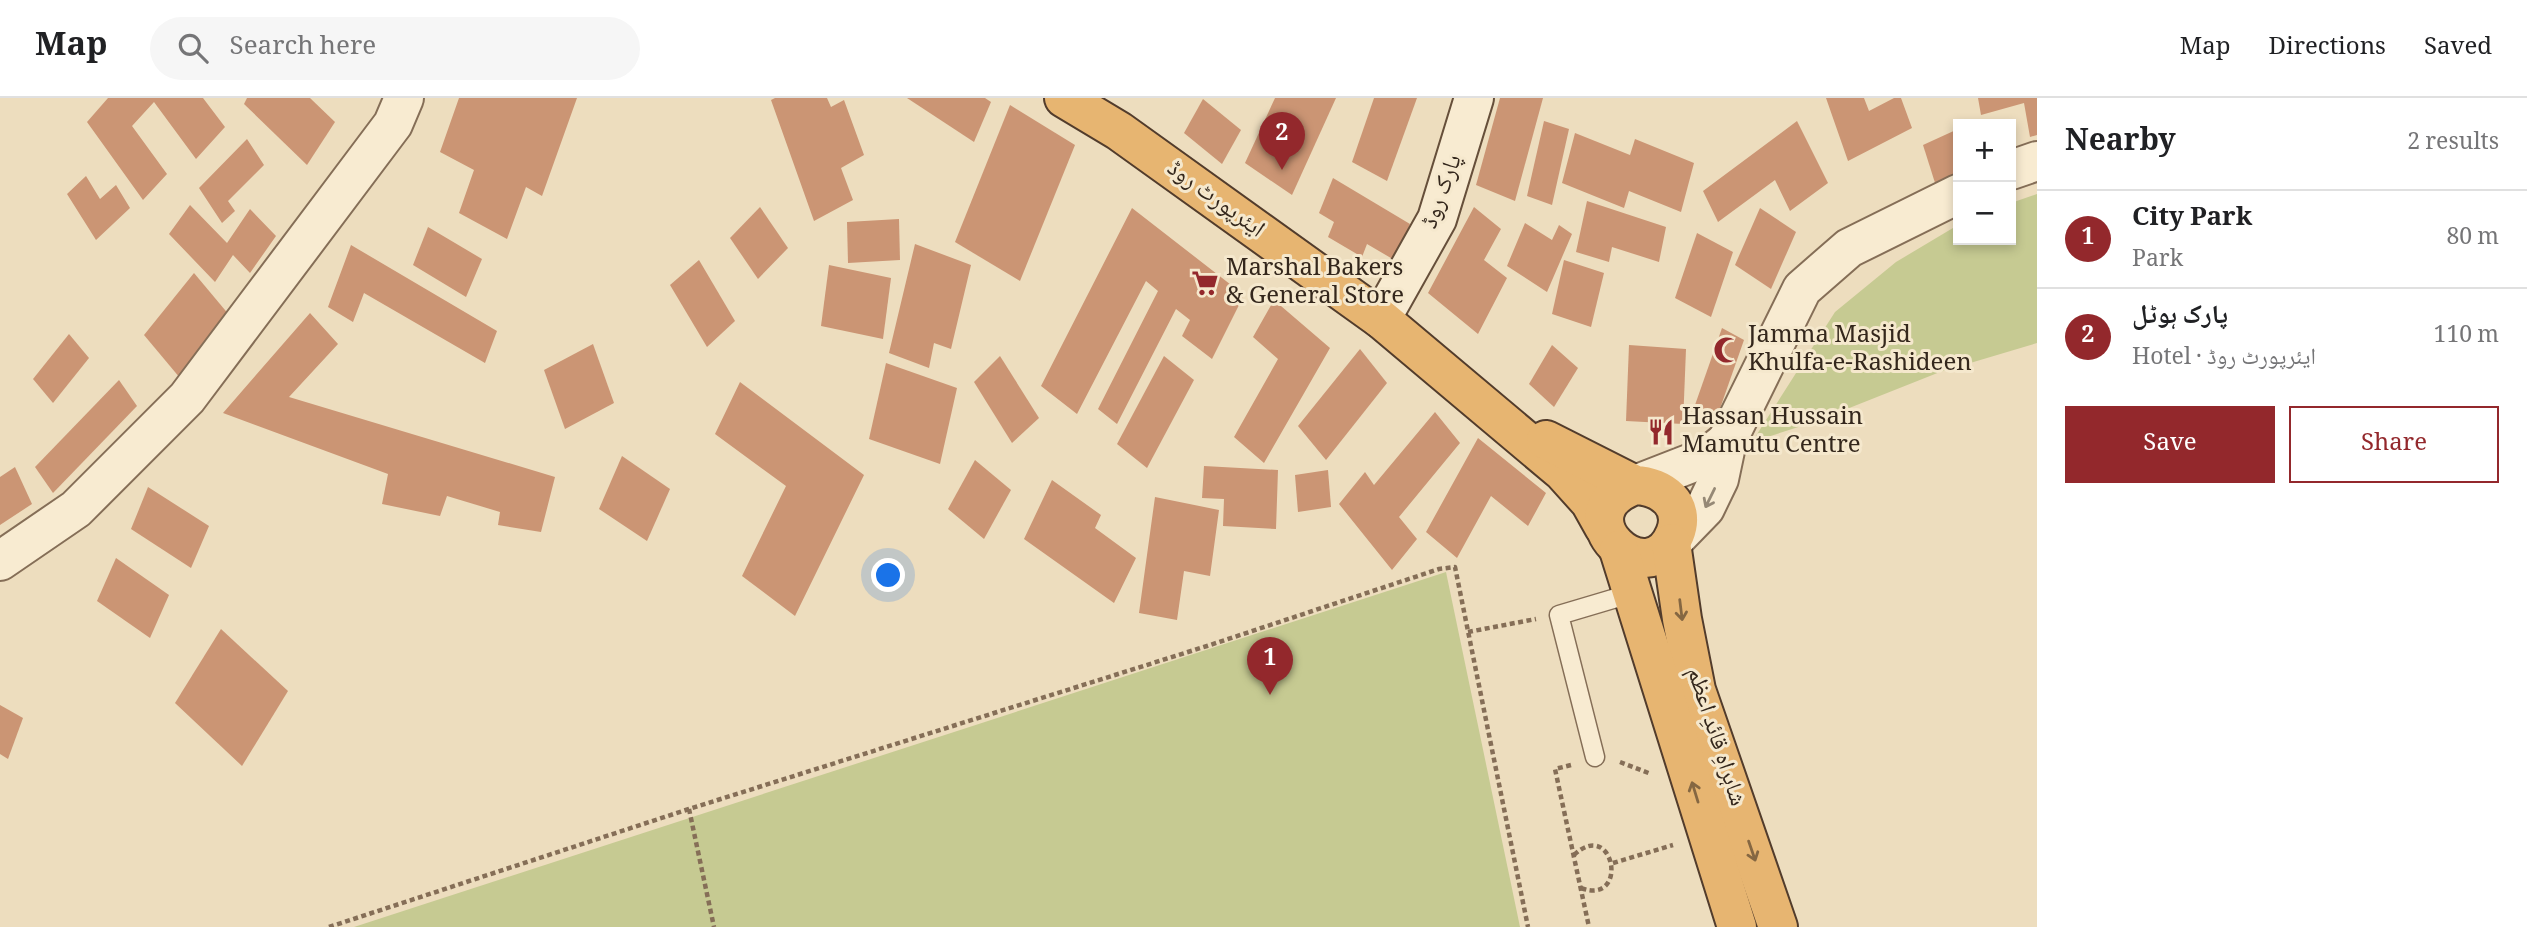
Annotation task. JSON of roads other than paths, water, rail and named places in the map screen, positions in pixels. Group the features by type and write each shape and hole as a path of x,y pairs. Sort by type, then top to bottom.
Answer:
{"highway":[{"name":"ایئرپورٹ روڈ","path":"1064,98 1119,131 1381,319 1563,472 1590,502 1612,538"},
{"name":"ایئرپورٹ روڈ","path":"1494,413 1635,485"},
{"path":"1635,485 1650,485 1663,491 1673,502 1678,516 1677,530 1671,543 1660,552 1647,558 1632,556 1612,538 1605,512 1611,499 1622,490 1635,485"},
{"name":"شاہراہِ قائدِ اعظم","path":"1612,538 1633,593 1737,927"},
{"name":"شاہراہِ قائدِ اعظم","path":"1671,543 1696,690 1778,927"}],"street":[{"path":"0,561 76,509 187,398 393,124 404,98"},
{"name":"پارک روڈ","path":"1381,319 1437,219 1474,98"},
{"path":"2016,168 2037,161"},
{"path":"1671,543 1705,508 1718,479 1727,441 1802,289 1849,248 1953,196"},
{"path":"1635,485 1707,457 1727,441"}],"lane":[{"path":"1595,757 1559,615 1633,593"}],"place":[{"name":"پارک ہوٹل","path":"1282,170"},
{"name":"Marshal Bakers & General Store","path":"1205,283"},
{"name":"Jamma Masjid Khulfa-e-Rashideen","path":"1727,350"},
{"name":"Hassan Hussain Mamutu Centre","path":"1661,432"},
{"name":"City Park","path":"1270,695"}]}
